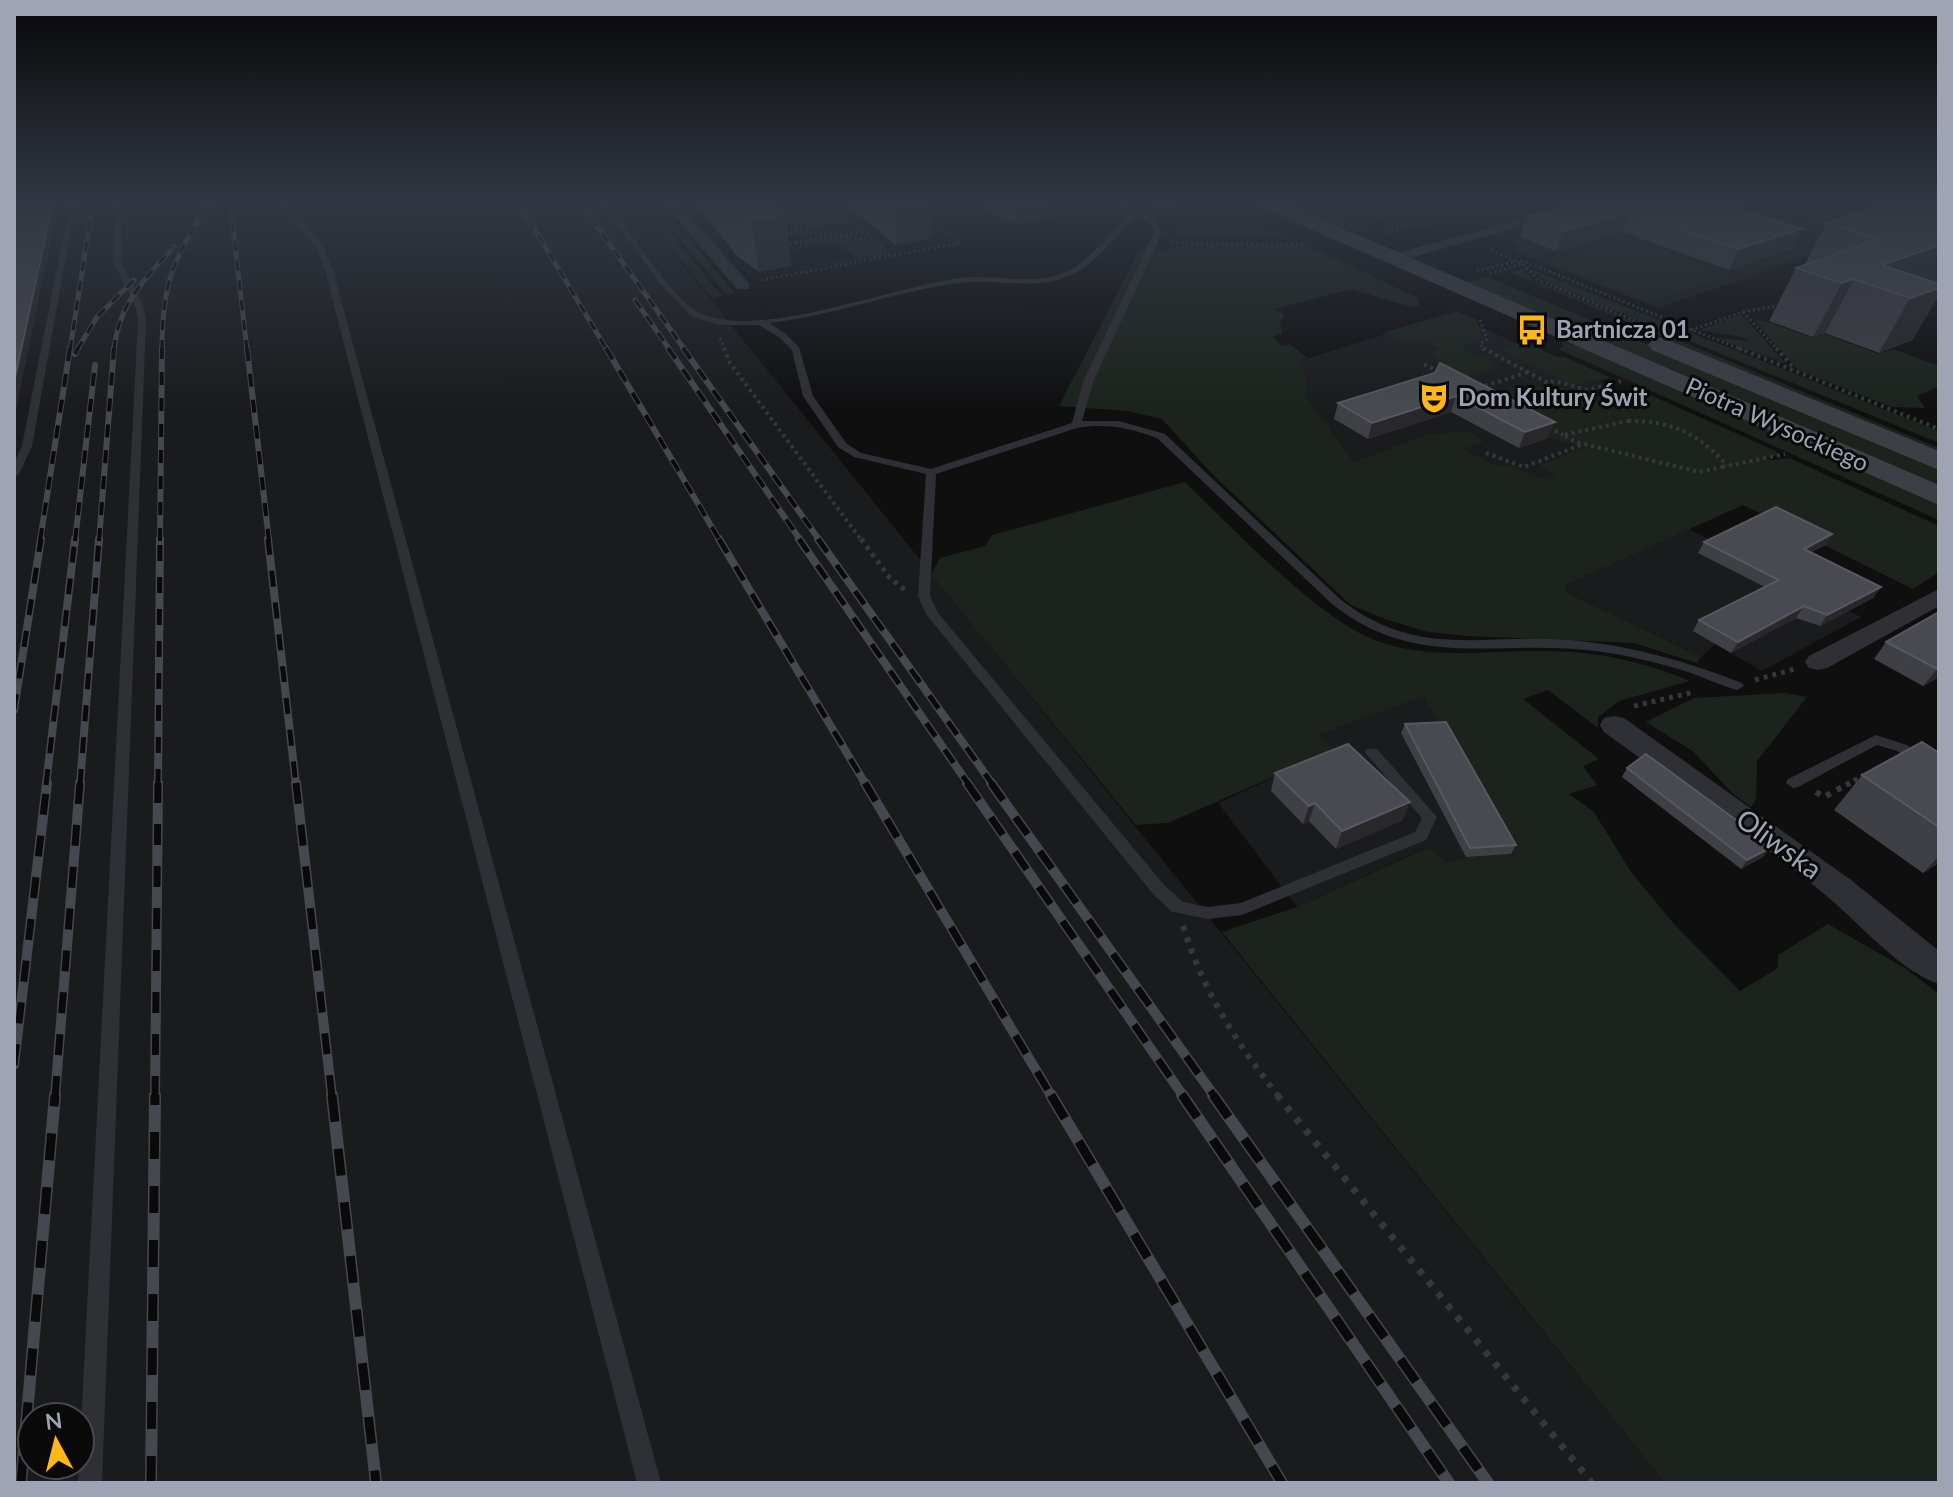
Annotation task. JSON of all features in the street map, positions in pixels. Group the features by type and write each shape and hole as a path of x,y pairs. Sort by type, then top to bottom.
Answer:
{"main road":[{"name":"Piotra Wysockiego","path":"1423,271 1939,496"},
{"name":"Piotra Wysockiego","path":"1633,333 1939,461"}],"street":[{"path":"735,271 747,284"},
{"path":"1818,662 1939,596"},
{"name":"Oliwska","path":"1614,725 1840,889 1939,970"}],"lane":[{"path":"14,474 27,446 60,271"},
{"path":"90,1483 142,321 139,305 122,271"},
{"path":"329,271 649,1483"},
{"path":"655,271 678,302 695,315 709,320 762,323 950,281 1054,278 1072,271"},
{"path":"1076,425 1093,368 1140,271"},
{"path":"762,323 783,336 796,349 808,396 842,445 858,455 931,472 1076,425 1102,420 1128,423 1161,436 1341,606 1385,632 1413,641 1448,645 1545,643 1618,651 1682,665 1737,686"},
{"path":"931,472 924,596 932,614 1143,871 1178,907 1208,913 1242,909 1421,836 1430,817 1372,752"},
{"path":"1796,781 1876,740 1902,748 1939,769"}],"path":[{"path":"747,284 813,271"},
{"path":"1546,271 1939,429"},
{"path":"1691,330 1743,312 1786,304"},
{"path":"1743,312 1798,373"},
{"path":"1478,315 1487,339 1480,344 1485,351 1548,383 1554,381 1581,391 1593,391 1622,381"},
{"path":"709,320 730,363 890,578 911,595 927,602"},
{"path":"1424,364 1448,376"},
{"path":"1484,395 1472,389 1527,373"},
{"path":"1563,435 1617,420 1672,423 1717,453 1724,462 1722,467"},
{"path":"1546,426 1584,444 1699,472 1737,467 1785,454"},
{"path":"1486,453 1524,467 1584,444"},
{"path":"1663,464 1665,457"},
{"path":"1796,781 1824,797 1877,769"},
{"path":"1178,907 1189,952 1205,992 1254,1065 1414,1267 1523,1394 1592,1483"}],"shaded area":[{"path":"14,271 687,271 1665,1483 14,1483"},
{"path":"690,271 701,271 722,296 712,298"},
{"path":"707,271 716,271 735,293 727,295"},
{"path":"1129,271 1361,271 1418,298 1419,305 1412,307 1351,289 1275,309 1285,315 1280,323 1282,334 1272,337 1282,346 1290,344 1307,358 1298,362 1307,377 1307,397 1354,462 1429,434 1468,431 1485,441 1463,449 1493,465 1510,465 1545,480 1556,475 1539,466 1585,447 1550,438 1479,401 1533,386 1571,390 1587,396 1578,400 1590,403 1641,391 1776,451 1778,455 1766,458 1789,458 1939,526 1939,572 1913,589 1743,505 1565,585 1566,592 1701,657 1697,663 1634,643 1428,632 1351,605 1213,475 1162,419 1128,411 1059,406"},
{"path":"1525,271 1532,280 1939,448 1939,454 1510,272"},
{"path":"1532,271 1939,431 1939,443 1548,283"},
{"path":"1564,271 1767,271 1658,308"},
{"path":"1569,271 1720,271 1732,275 1649,302"},
{"path":"1488,277 1939,468 1939,488 1466,283"},
{"path":"1457,311 1477,320 1481,339 1461,347 1477,359 1485,356 1499,367 1459,379 1440,365 1444,362 1429,354 1441,349 1422,340 1407,344 1385,332"},
{"path":"1451,313 1939,539 1939,572 1913,589 1743,505 1689,529 1861,617 1762,671 1715,644 1701,657 1566,592 1564,585 1364,476 1307,397 1307,377 1297,362"},
{"path":"1741,314 1786,364 1714,337 1748,341 1746,338 1700,330"},
{"path":"1754,320 1813,338 1824,334 1879,354 1893,349 1939,366 1939,386 1917,396 1925,408 1892,407 1798,370"},
{"path":"1562,341 1594,352 1939,504 1939,520 1558,349 1563,347"},
{"path":"1525,342 1611,378 1574,386 1504,352"},
{"path":"1185,482 1252,548 1307,596 1359,633 1383,643 1444,653 1547,651 1602,655 1656,668 1690,681 1619,701 1598,717 1598,728 1548,690 1523,699 1599,759 1583,766 1597,785 1569,794 1594,812 1631,872 1674,924 1740,991 1778,968 1778,955 1828,924 1905,968 1939,994 1939,1483 1665,1483 1222,932 1297,907 1429,847 1448,863 1466,857 1511,854 1424,696 1317,735 1335,750 1168,823 1136,825 931,574 940,558 985,546 992,535"},
{"path":"1785,693 1807,697 1757,761 1756,799 1751,807 1732,793 1694,752 1646,722 1694,698"},
{"path":"1424,695 1511,854 1466,857 1448,863 1428,847 1297,907 1218,803 1334,750 1316,735"}],"building":[{"path":"14,271 38,271 14,382"},
{"path":"1805,271 1900,271 1939,284 1939,288 1910,298 1854,279 1842,283"},
{"path":"1440,363 1555,422 1525,432 1456,396 1372,423 1338,403 1435,373"},
{"path":"1776,507 1832,534 1804,549 1881,587 1827,615 1804,606 1738,642 1699,620 1779,580 1704,542"},
{"path":"1939,612 1939,668 1886,642"},
{"path":"1446,722 1516,845 1470,848 1405,724"},
{"path":"1922,742 1939,753 1939,827 1862,775"},
{"path":"1348,744 1410,802 1342,831 1315,803 1309,806 1275,773"},
{"path":"1646,754 1770,848 1747,860 1627,768"}],"railway":[{"path":"70,350 82,271"},
{"path":"114,350 116,334 127,306 153,271"},
{"path":"162,350 164,305 172,271"},
{"path":"238,271 247,350"},
{"path":"560,271 607,350"},
{"path":"629,271 685,350"},
{"path":"77,350 97,317 134,280"},
{"path":"635,300 670,350"},
{"path":"40,541 70,348"},
{"path":"99,541 114,348"},
{"path":"160,541 162,348"},
{"path":"247,348 269,541"},
{"path":"606,348 720,541"},
{"path":"668,348 801,541"},
{"path":"683,348 820,541"},
{"path":"75,354 77,350"},
{"path":"75,541 95,365"},
{"path":"14,710 41,539"},
{"path":"46,785 75,539"},
{"path":"80,785 99,539"},
{"path":"158,785 160,539"},
{"path":"268,539 296,785"},
{"path":"719,539 866,785"},
{"path":"799,539 969,785"},
{"path":"818,539 993,785"},
{"path":"14,1065 47,783"},
{"path":"55,1097 80,783"},
{"path":"155,1097 158,783"},
{"path":"296,783 332,1097"},
{"path":"865,783 1052,1097"},
{"path":"967,783 1184,1097"},
{"path":"991,783 1215,1097"},
{"path":"21,1483 55,1095"},
{"path":"151,1483 155,1095"},
{"path":"332,1095 376,1483"},
{"path":"1051,1095 1282,1483"},
{"path":"1182,1095 1449,1483"},
{"path":"1213,1095 1488,1483"}],"place":[{"name":"Bartnicza 01","path":"1532,330"},
{"name":"Dom Kultury Świt","path":"1434,398"}]}
